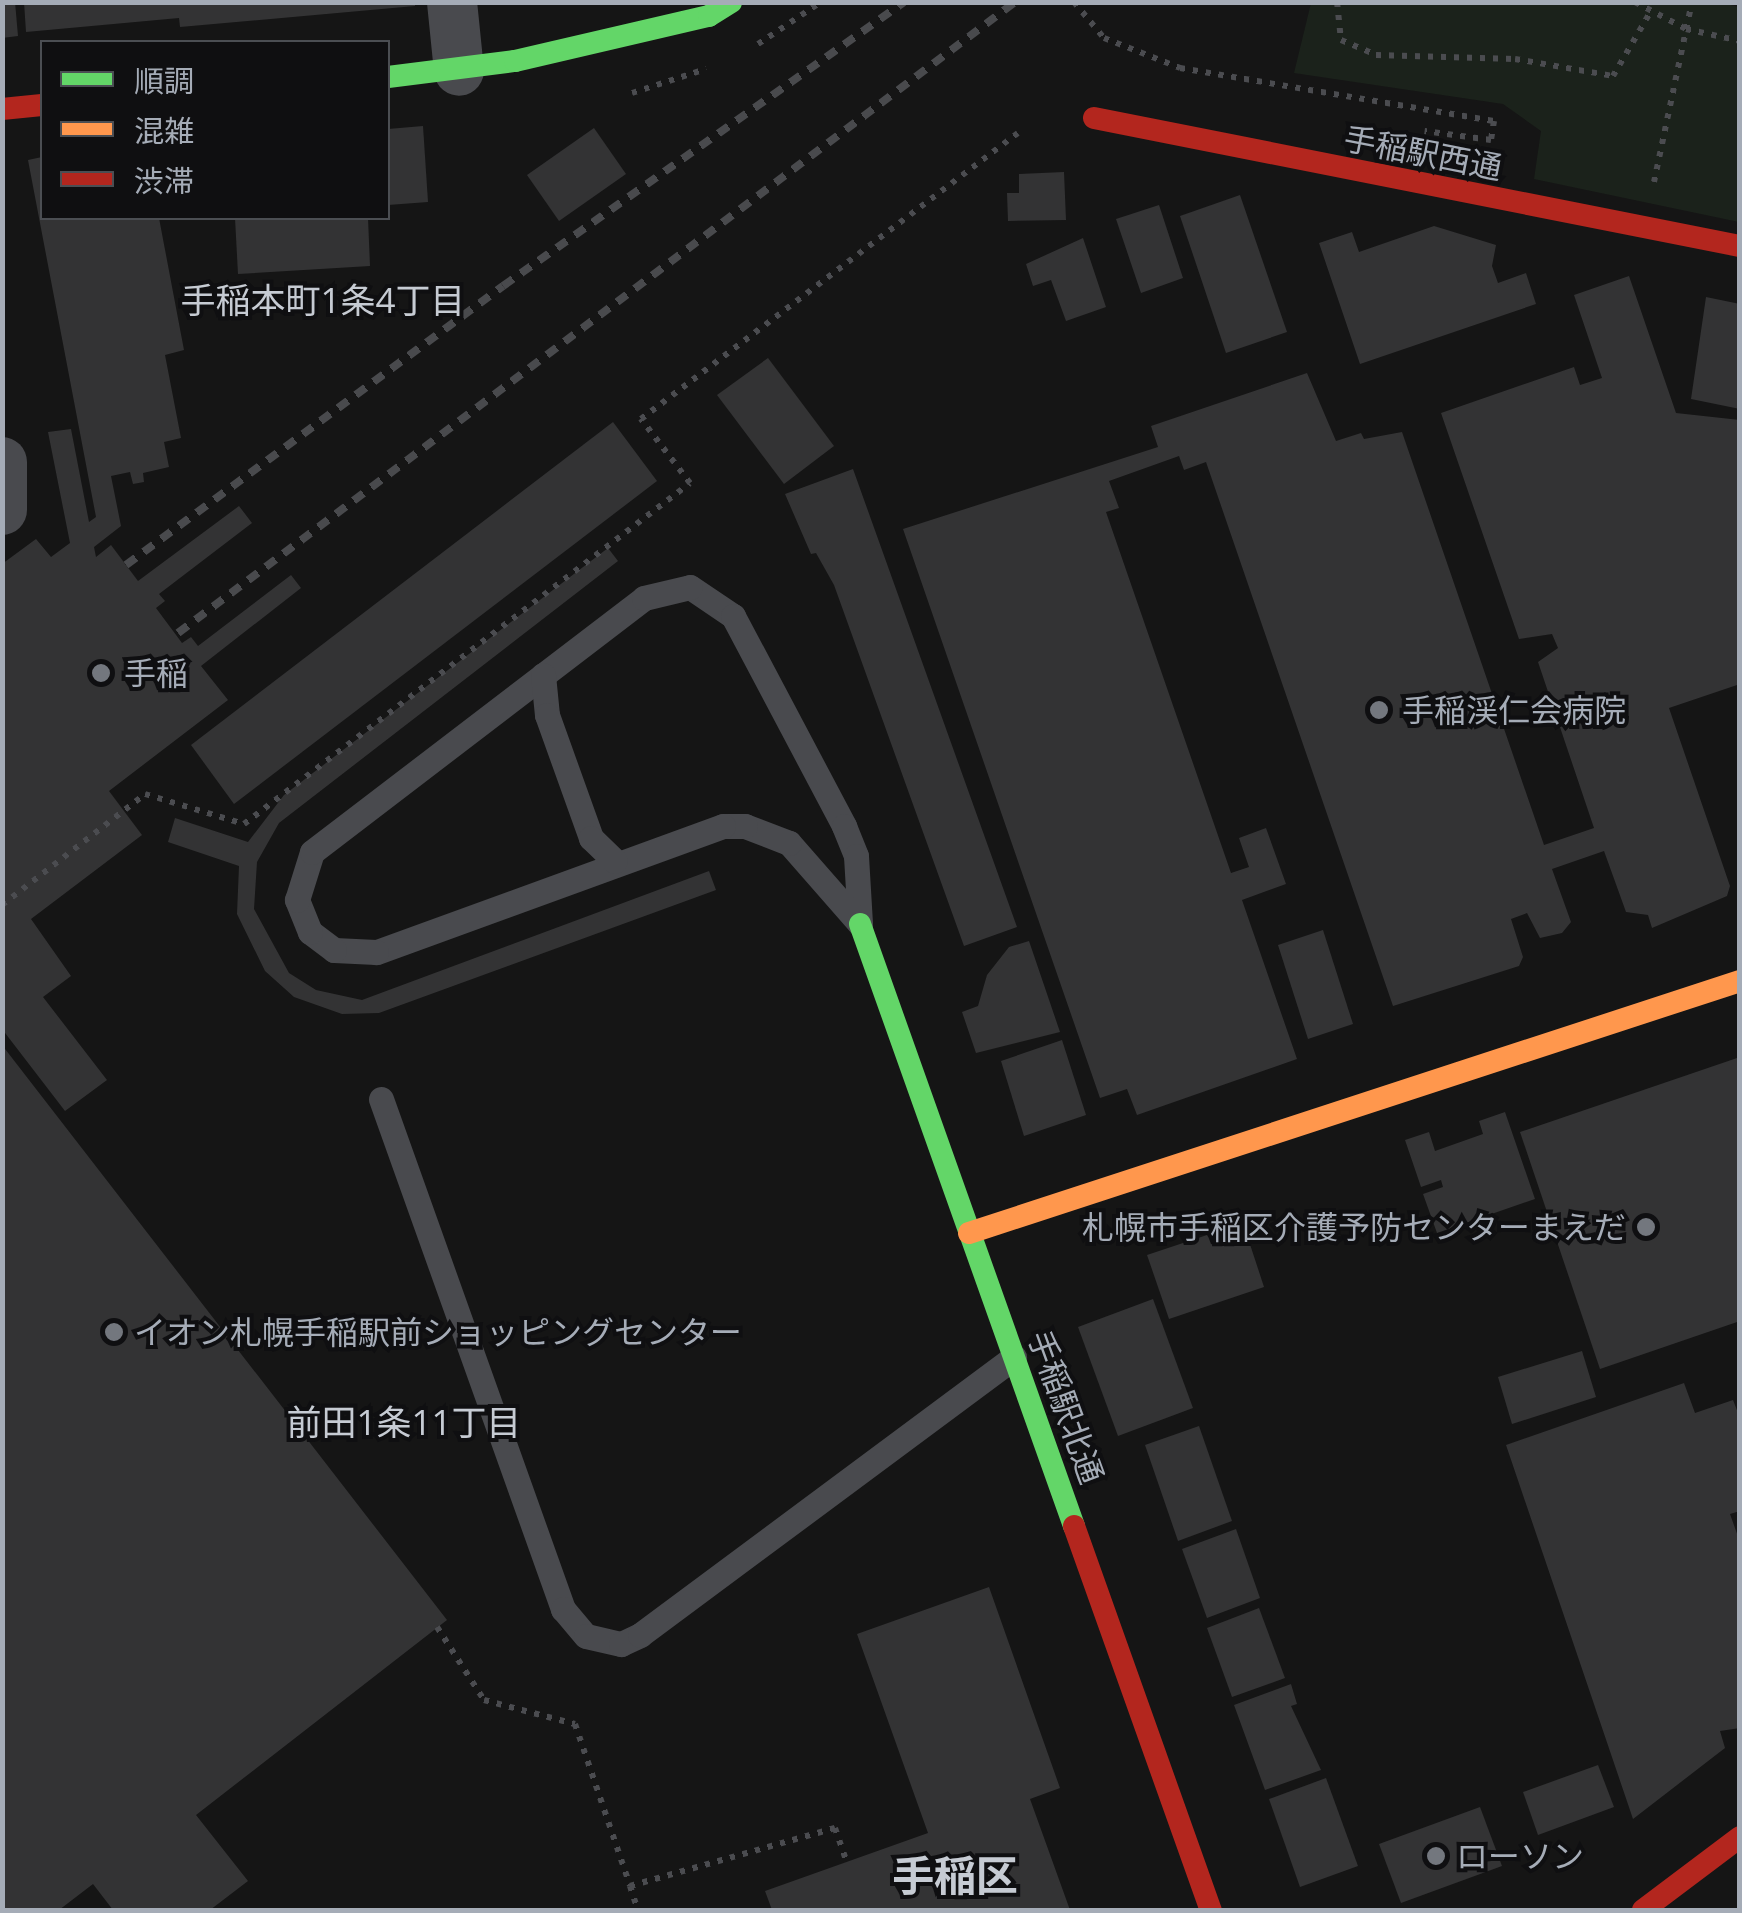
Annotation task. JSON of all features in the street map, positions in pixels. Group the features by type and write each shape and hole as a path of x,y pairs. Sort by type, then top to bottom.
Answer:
{"street":[{"path":"452,2 459,71"},
{"path":"390,77 459,71 709,16 731,2"},
{"path":"2,109 40,106"},
{"name":"手稲駅西通","path":"1094,118 1740,246"},
{"path":"2,462 2,510"},
{"name":"手稲駅北通","path":"860,924 1212,1910"},
{"path":"968,1233 1740,981"},
{"path":"1643,1910 1740,1837"}],"lane":[{"path":"690,587 721,602 844,826 856,856 860,924 804,856 746,826 694,833 376,952 334,950 302,918 298,882 312,852 543,675 659,591 690,587"},
{"path":"543,675 547,715 592,838 615,861"},
{"path":"381,1099 562,1609 586,1636 622,1644 640,1635 1014,1357"}],"path":[{"path":"1074,2 1104,38 1180,68 1494,120 1491,140 1415,130"},
{"path":"1337,2 1341,40 1376,55 1515,60 1613,76 1651,11"},
{"path":"1635,2 1686,29 1740,41"},
{"path":"1650,203 1692,2"},
{"path":"2,905 145,794 244,824 690,483 641,418 1018,133"},
{"path":"437,1627 484,1700 575,1724 638,1910"},
{"path":"630,1886 836,1828 847,1862"}],"shaded area":[{"path":"1719,2 1739,7 1739,222 1534,179 1541,131 1503,104 1294,73 1311,3"}],"building":[{"path":"2,2 15,2 18,36 2,38"},
{"path":"24,2 415,2 415,6 180,27 179,18 26,32"},
{"path":"423,126 428,202 390,205 390,129"},
{"path":"594,128 626,174 559,221 527,175"},
{"path":"40,157 40,220 159,220 184,350 165,355 181,438 164,442 169,467 143,473 144,482 133,484 130,472 111,476 121,526 94,547 96,557 111,545 138,581 239,506 252,523 159,594 165,601 156,608 182,643 191,637 198,646 291,575 301,588 201,666 228,700 109,791 142,835 31,919 71,976 43,997 107,1080 65,1111 2,1029 2,564 36,539 51,557 70,543 48,432 71,429 89,522 96,517 28,160"},
{"path":"1064,172 1066,220 1008,221 1007,193 1019,193 1019,174"},
{"path":"1240,195 1287,332 1226,353 1180,216"},
{"path":"1159,205 1183,278 1141,293 1116,219"},
{"path":"235,220 368,220 370,266 238,274"},
{"path":"1434,226 1496,245 1492,266 1498,283 1526,273 1536,304 1360,364 1319,243 1352,232 1359,252"},
{"path":"1083,238 1106,307 1066,321 1051,280 1033,286 1026,264"},
{"path":"1629,276 1676,413 1740,420 1740,684 1669,708 1730,886 1727,896 1652,928 1648,915 1626,912 1604,851 1552,869 1571,922 1562,933 1540,938 1527,913 1511,919 1523,957 1519,966 1393,1006 1206,462 1184,470 1179,456 1109,481 1119,508 1106,512 1231,873 1249,867 1239,838 1266,828 1286,884 1242,900 1297,1059 1137,1115 1127,1089 1100,1098 903,529 1158,447 1151,426 1307,373 1336,441 1361,433 1364,439 1402,432 1544,845 1594,828 1538,662 1558,648 1552,634 1519,639 1441,413 1574,367 1580,385 1602,378 1574,295"},
{"path":"1706,297 1740,304 1740,409 1691,399"},
{"path":"768,358 834,446 784,484 717,395"},
{"path":"613,422 657,481 234,804 191,745"},
{"path":"853,469 1017,927 964,946 834,585 816,553 811,554 785,494"},
{"path":"608,548 618,561 279,823 257,862 254,909 289,973 316,990 362,1000 709,871 716,890 379,1013 342,1014 294,997 265,971 237,914 239,866 168,842 175,818 248,842 284,795"},
{"path":"1323,930 1353,1024 1308,1039 1278,945"},
{"path":"1029,941 1060,1032 976,1053 962,1012 978,1006 987,975 1009,947"},
{"path":"1062,1040 1086,1115 1024,1136 1001,1061"},
{"name":"イオン札幌手稲駅前ショッピングセンター","path":"2,1045 447,1620 196,1815 248,1881 210,1910 113,1910 93,1884 59,1910 2,1910"},
{"name":"札幌市手稲区介護予防センターまえだ","path":"1740,1057 1740,1321 1600,1369 1520,1132"},
{"path":"1505,1112 1535,1199 1437,1233 1423,1194 1443,1187 1441,1180 1421,1187 1405,1140 1429,1132 1435,1151 1483,1134 1479,1121"},
{"path":"1243,1223 1264,1287 1169,1319 1147,1255"},
{"path":"1153,1299 1193,1408 1118,1436 1078,1327"},
{"path":"1582,1351 1596,1397 1512,1424 1498,1377"},
{"path":"1684,1383 1695,1413 1733,1400 1740,1418 1740,1511 1730,1514 1740,1542 1740,1728 1720,1731 1725,1748 1633,1819 1506,1445"},
{"path":"1199,1426 1232,1521 1178,1541 1145,1445"},
{"path":"1236,1529 1260,1598 1207,1618 1182,1549"},
{"path":"989,1587 1060,1788 1030,1799 1070,1910 772,1910 765,1891 928,1833 857,1634"},
{"path":"1259,1608 1285,1678 1232,1697 1207,1628"},
{"path":"1291,1684 1297,1704 1291,1706 1321,1770 1265,1790 1234,1705"},
{"path":"1598,1765 1614,1807 1538,1835 1523,1792"},
{"path":"1326,1778 1358,1866 1300,1887 1269,1799"},
{"path":"1480,1807 1502,1866 1401,1903 1379,1844"}],"railway":[{"path":"126,565 503,286 904,2"},
{"path":"178,633 1015,2"}],"traffic: fast":[{"path":"390,77 515,61 709,16 731,2"},
{"path":"860,924 1074,1526"}],"traffic: slow":[{"path":"969,1233 1740,981"}],"traffic: jam":[{"path":"2,109 40,105"},
{"path":"1094,118 1740,246"},
{"path":"1074,1526 1211,1910"},
{"path":"1643,1910 1740,1837"}],"place":[{"name":"手稲","path":"101,673"},
{"name":"手稲渓仁会病院","path":"1379,710"},
{"name":"札幌市手稲区介護予防センターまえだ","path":"1646,1227"},
{"name":"イオン札幌手稲駅前ショッピングセンター","path":"114,1332"},
{"name":"ローソン","path":"1436,1856"}],"district":[{"name":"手稲本町1条4丁目","path":"323,300"},
{"name":"前田1条11丁目","path":"404,1422"},
{"name":"手稲区","path":"955,1875"}]}
